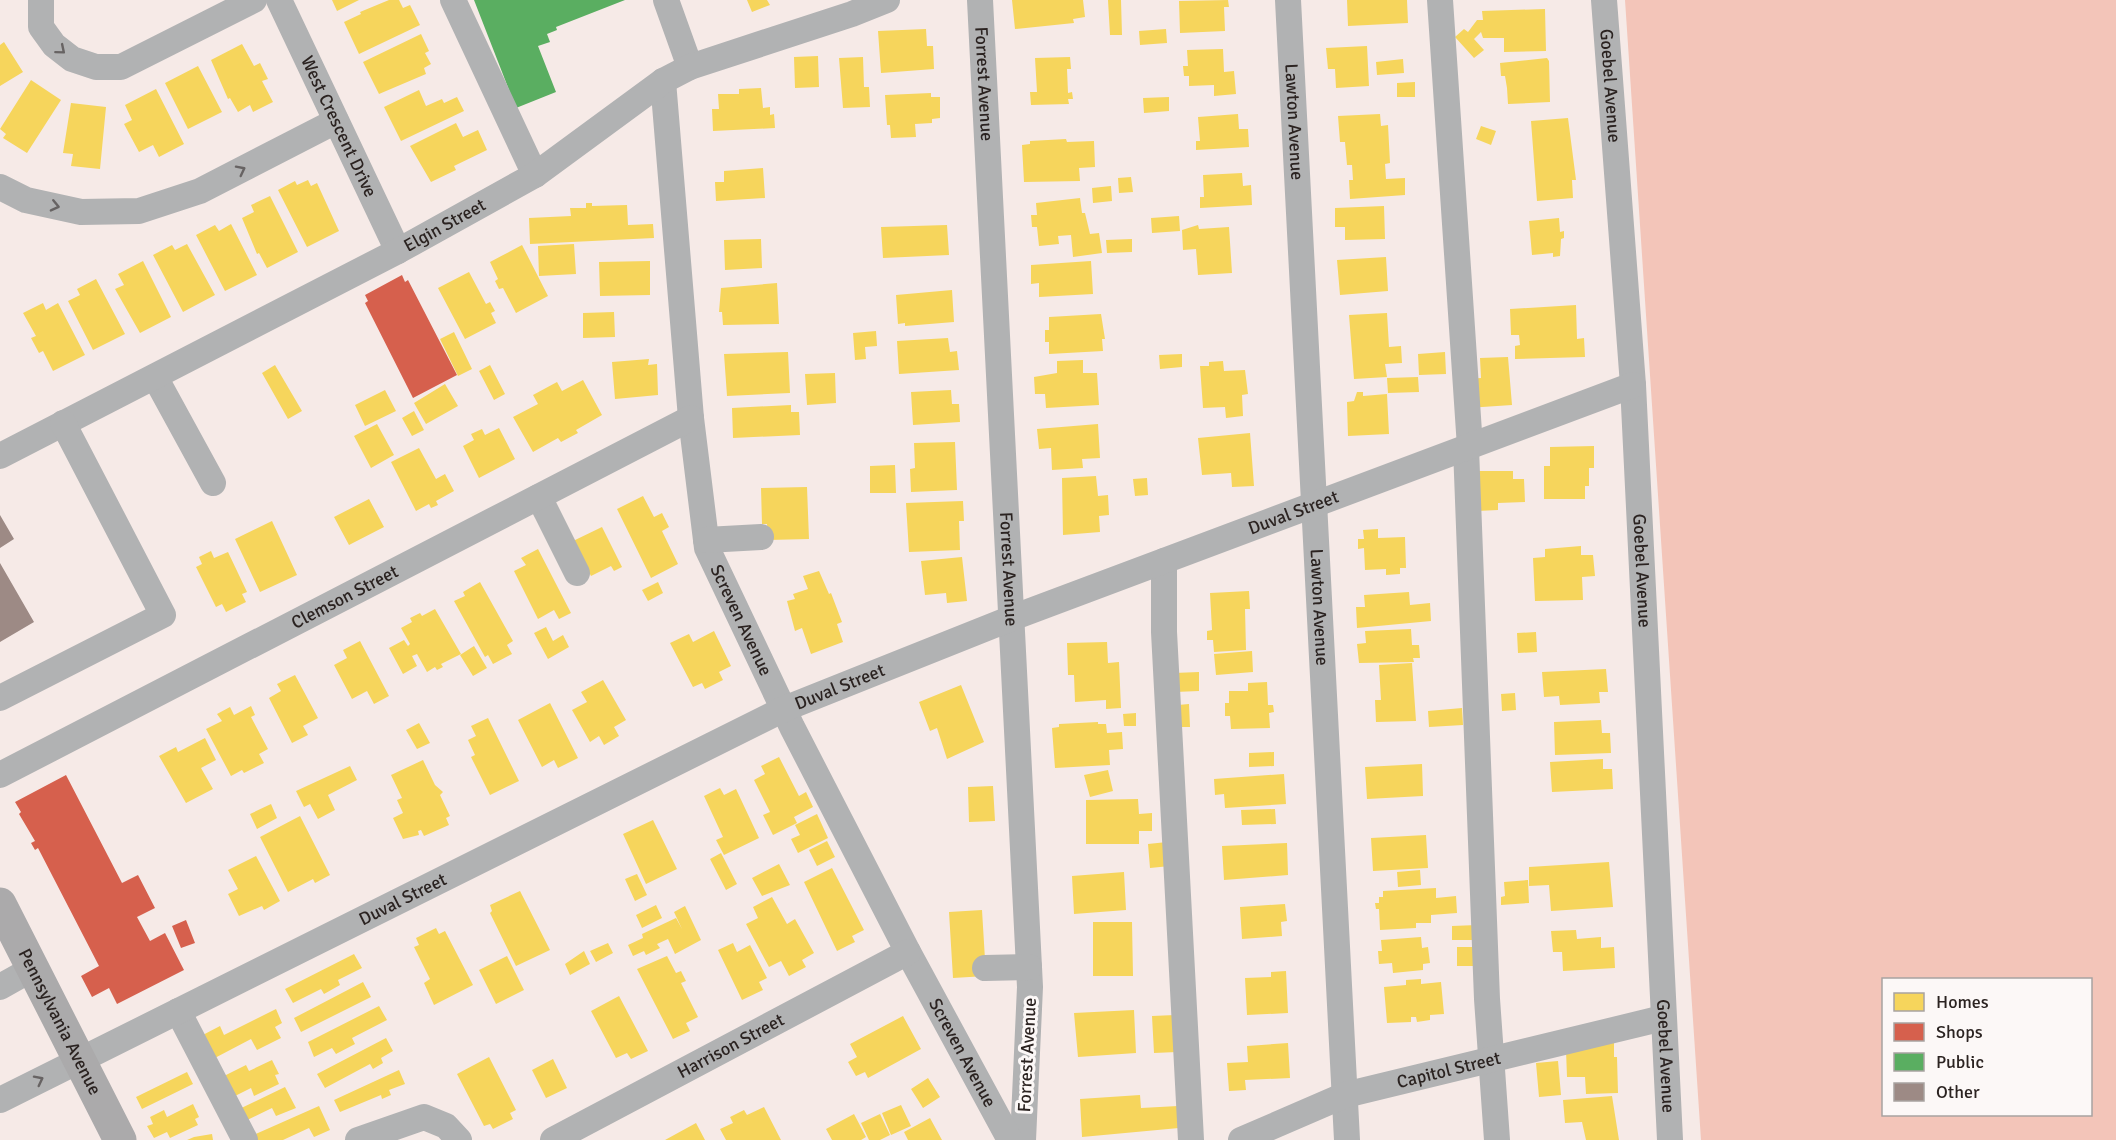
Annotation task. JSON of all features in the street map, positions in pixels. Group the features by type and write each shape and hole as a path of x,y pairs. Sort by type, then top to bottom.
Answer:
{"main road":[{"name":"Pennsylvania Avenue","path":"0,904 120,1140"}],"street":[{"path":"41,0 41,27 54,45 72,60 96,66 113,67 121,67 254,0"},
{"name":"West Crescent Drive","path":"279,0 398,251"},
{"path":"453,0 536,175"},
{"path":"666,0 690,67"},
{"name":"Elgin Street","path":"3,448 63,423 155,377 398,251 536,175 663,81 690,67 850,7 887,0"},
{"name":"Forrest Avenue","path":"980,0 1029,967 1023,1140"},
{"name":"Lawton Avenue","path":"1288,0 1347,1140"},
{"path":"1440,0 1468,448 1474,714 1483,837 1487,999 1497,1140"},
{"name":"Goebel Avenue","path":"1604,0 1633,385 1670,1140"},
{"name":"Screven Avenue","path":"663,81 691,417 707,548 784,709 908,952 1010,1140"},
{"path":"0,187 26,200 81,212 139,211 200,191 336,121"},
{"path":"155,377 213,483"},
{"name":"Duval Street","path":"0,1100 784,709 1012,618 1633,385"},
{"name":"Clemson Street","path":"0,776 691,417"},
{"path":"0,698 163,615 63,423"},
{"path":"539,496 577,573"},
{"path":"706,540 761,537"},
{"path":"1164,561 1164,632 1191,1140"},
{"name":"Harrison Street","path":"553,1140 908,952"},
{"path":"986,968 1029,967"},
{"path":"0,987 32,969"},
{"path":"178,1011 245,1140"},
{"name":"Capitol Street","path":"1241,1140 1345,1095 1663,1018"},
{"path":"358,1140 424,1118 446,1126 459,1140"}],"shaded area":[{"path":"1625,0 2116,0 2116,1140 1701,1140"}],"building: Homes":[{"path":"332,0 359,0 337,11"},
{"path":"389,0 399,0 403,8 410,5 420,25 359,54 344,22 361,14 360,12"},
{"path":"747,0 767,0 770,5 752,12"},
{"path":"1012,0 1083,0 1085,17 1073,19 1074,23 1015,29"},
{"path":"1108,0 1121,0 1122,35 1110,35"},
{"path":"1228,0 1229,7 1224,7 1225,31 1180,33 1179,1"},
{"path":"1347,0 1407,0 1408,23 1348,26"},
{"path":"1545,9 1546,51 1504,52 1504,38 1483,38 1481,32 1474,39 1484,50 1474,58 1455,37 1464,29 1468,32 1477,20 1483,20 1482,11"},
{"path":"926,29 927,46 933,46 934,69 881,73 878,31"},
{"path":"1166,29 1167,43 1140,45 1139,31"},
{"path":"421,34 429,51 425,53 431,64 424,68 426,74 379,94 363,62"},
{"path":"4,42 23,72 0,86 0,45"},
{"path":"242,44 254,66 260,63 268,79 262,81 273,102 253,112 250,105 238,112 230,98 228,99 211,60"},
{"path":"1367,46 1369,86 1336,88 1335,69 1328,69 1326,48"},
{"path":"1223,49 1224,72 1234,71 1236,94 1214,96 1214,85 1189,86 1189,76 1184,76 1183,66 1188,66 1187,50"},
{"path":"818,56 819,87 795,88 794,57"},
{"path":"863,57 864,87 869,87 870,107 843,108 839,58"},
{"path":"1070,57 1071,69 1067,69 1068,93 1072,92 1073,99 1068,99 1069,104 1031,105 1030,92 1037,92 1035,58"},
{"path":"1547,58 1550,102 1508,104 1505,76 1501,76 1500,63"},
{"path":"1403,59 1404,73 1377,75 1376,62"},
{"path":"198,66 222,112 188,129 165,83"},
{"path":"31,80 61,100 27,153 3,138 6,134 0,129"},
{"path":"1415,82 1415,97 1397,97 1397,83"},
{"path":"761,88 763,108 770,107 770,115 774,114 775,128 713,131 712,109 719,109 718,94 739,94 739,89"},
{"path":"156,89 184,144 159,157 153,145 139,152 124,124 132,120 125,105"},
{"path":"419,90 426,106 442,99 444,103 457,97 464,111 401,141 384,107"},
{"path":"931,93 931,97 940,97 940,118 932,119 932,123 915,124 916,137 891,138 890,125 887,125 885,95"},
{"path":"1169,97 1169,111 1144,113 1143,98"},
{"path":"71,103 106,107 100,169 71,166 73,154 63,153"},
{"path":"1238,114 1239,129 1248,129 1249,147 1196,150 1196,141 1200,141 1198,117"},
{"path":"1380,114 1381,126 1388,125 1390,163 1385,164 1386,179 1405,178 1405,195 1350,199 1349,180 1353,180 1352,165 1347,165 1345,142 1340,142 1338,116"},
{"path":"1568,118 1576,180 1572,180 1573,198 1537,201 1531,121"},
{"path":"456,123 463,137 478,130 487,150 454,166 456,170 431,182 410,146"},
{"path":"1481,126 1496,131 1491,145 1476,139"},
{"path":"1066,139 1067,142 1094,141 1095,167 1079,168 1080,181 1024,182 1022,145 1030,144 1030,141"},
{"path":"763,168 765,198 716,201 715,182 724,182 724,171"},
{"path":"1242,173 1243,186 1251,185 1252,205 1200,208 1200,197 1204,197 1203,175"},
{"path":"1131,177 1133,192 1119,193 1118,178"},
{"path":"308,180 311,186 317,183 339,231 307,247 278,190 295,181 297,185"},
{"path":"1111,186 1112,201 1093,203 1092,188"},
{"path":"270,196 298,252 267,268 259,253 257,254 242,218 254,212 251,205"},
{"path":"1080,198 1082,213 1085,213 1090,234 1099,233 1102,253 1073,257 1071,235 1058,236 1059,244 1039,246 1037,227 1032,227 1031,215 1037,215 1036,203"},
{"path":"586,203 592,203 592,206 627,205 628,225 653,224 654,238 530,244 529,218 571,216 570,208 586,208"},
{"path":"1384,206 1385,239 1345,240 1345,227 1335,227 1335,208"},
{"path":"1179,216 1180,231 1152,233 1151,218"},
{"path":"1559,218 1560,232 1564,231 1560,256 1553,257 1553,253 1532,255 1529,221"},
{"path":"231,224 257,275 225,291 196,235 215,225 219,231"},
{"path":"947,225 949,255 883,258 881,227"},
{"path":"1198,225 1199,229 1229,227 1232,273 1198,275 1196,249 1183,250 1182,230"},
{"path":"761,239 762,268 725,270 724,240"},
{"path":"1132,239 1132,252 1107,253 1106,240"},
{"path":"187,244 215,295 183,312 153,255 172,245 175,250"},
{"path":"574,244 576,274 539,276 538,246"},
{"path":"522,245 548,296 516,313 503,288 499,289 495,281 498,279 490,262"},
{"path":"1386,257 1388,291 1340,295 1337,260"},
{"path":"143,261 171,317 140,333 115,289 124,285 118,274"},
{"path":"650,261 650,295 600,296 599,262"},
{"path":"1091,261 1093,294 1039,297 1039,283 1031,284 1031,265"},
{"path":"469,272 486,304 490,302 495,311 491,313 496,323 465,339 438,288"},
{"path":"96,279 125,334 93,350 68,301 80,295 77,289"},
{"path":"777,283 779,324 723,325 722,312 719,312 721,288"},
{"path":"952,290 954,322 905,326 905,323 898,324 896,295"},
{"path":"43,303 46,310 58,303 85,355 53,371 43,351 39,353 31,338 36,336 23,313"},
{"path":"1576,305 1577,339 1584,338 1585,357 1515,359 1515,346 1520,345 1519,335 1511,335 1510,309"},
{"path":"614,312 615,337 583,338 583,313"},
{"path":"1387,313 1389,347 1401,346 1402,363 1385,364 1387,377 1354,379 1349,315"},
{"path":"1101,314 1105,339 1102,339 1103,351 1049,354 1049,342 1045,342 1045,330 1049,330 1049,317"},
{"path":"876,331 877,346 865,347 866,359 855,360 853,333"},
{"path":"454,332 472,369 458,376 440,339"},
{"path":"948,338 950,352 957,351 959,370 899,374 897,341"},
{"path":"788,352 790,393 727,396 724,354"},
{"path":"1445,352 1446,374 1419,375 1418,354"},
{"path":"1182,354 1182,367 1160,369 1159,355"},
{"path":"1508,357 1512,405 1467,408 1465,379 1481,378 1480,358"},
{"path":"649,359 648,365 657,364 658,395 615,399 612,362"},
{"path":"1083,360 1083,373 1097,373 1099,405 1046,408 1045,394 1035,394 1034,377 1057,373 1057,361"},
{"path":"1223,361 1224,371 1245,370 1248,394 1242,395 1243,416 1226,418 1225,407 1203,408 1200,366 1209,366 1209,362"},
{"path":"275,365 302,411 288,419 262,373"},
{"path":"490,365 505,394 494,400 479,371"},
{"path":"835,373 836,403 807,405 805,374"},
{"path":"1418,377 1419,392 1388,393 1387,378"},
{"path":"583,380 602,415 576,430 578,433 561,442 558,438 533,452 513,417 538,404 533,395 557,382 562,391"},
{"path":"445,384 458,406 426,424 414,403"},
{"path":"385,390 396,411 365,426 355,405"},
{"path":"951,390 952,404 959,404 960,422 913,425 911,392"},
{"path":"1357,392 1363,392 1363,396 1387,394 1389,434 1348,436 1347,402 1354,401"},
{"path":"791,405 791,412 799,412 800,435 733,438 732,408"},
{"path":"414,411 424,430 412,436 402,418"},
{"path":"377,424 394,455 371,468 354,436"},
{"path":"1098,424 1100,458 1082,459 1083,468 1052,470 1051,448 1039,449 1037,429"},
{"path":"499,428 515,459 479,478 463,446 474,440 471,434 482,429 485,435"},
{"path":"1250,433 1254,486 1232,487 1231,473 1202,475 1198,438"},
{"path":"955,442 957,490 911,492 910,469 915,468 914,443"},
{"path":"1594,446 1594,468 1589,468 1589,486 1585,486 1585,499 1544,499 1544,466 1550,466 1550,447"},
{"path":"419,448 436,479 445,474 454,491 436,501 438,505 431,508 429,504 416,511 391,462"},
{"path":"895,465 896,493 870,493 870,466"},
{"path":"1475,471 1513,471 1513,479 1524,479 1525,502 1498,503 1498,510 1477,511"},
{"path":"1096,476 1098,496 1108,495 1109,515 1099,516 1100,532 1063,535 1062,478"},
{"path":"1147,478 1148,495 1135,496 1133,479"},
{"path":"807,487 809,539 768,540 767,524 762,524 761,488"},
{"path":"643,496 654,517 662,513 669,527 662,531 678,564 651,578 617,509"},
{"path":"369,499 384,527 349,545 334,517"},
{"path":"963,501 964,521 959,521 960,550 909,552 906,503"},
{"path":"272,521 297,575 260,592 235,539"},
{"path":"602,527 622,567 614,571 611,566 591,576 573,541"},
{"path":"1378,529 1378,538 1405,537 1406,568 1400,568 1400,574 1386,575 1386,569 1365,570 1364,548 1358,549 1358,539 1364,539 1363,530"},
{"path":"1581,546 1581,555 1593,555 1595,576 1582,577 1583,600 1535,601 1533,558 1545,557 1545,549"},
{"path":"538,549 571,613 559,619 554,610 538,619 514,571 526,565 521,558"},
{"path":"211,551 214,558 228,552 247,592 242,594 246,602 226,612 222,604 216,607 196,567 202,564 199,557"},
{"path":"962,557 967,601 947,603 946,593 925,595 921,561"},
{"path":"819,571 829,594 831,593 842,622 837,624 843,642 811,654 802,628 795,631 787,601 795,599 793,594 808,589 803,576"},
{"path":"480,582 513,641 507,645 512,654 493,664 488,655 485,657 454,601 465,596 463,592"},
{"path":"658,582 663,593 648,601 642,590"},
{"path":"1249,591 1250,609 1245,609 1246,650 1214,652 1213,640 1207,640 1207,631 1212,630 1210,593"},
{"path":"1409,592 1410,605 1430,603 1431,621 1357,628 1356,607 1365,607 1364,595"},
{"path":"435,609 461,654 441,664 443,667 437,670 435,667 427,672 417,654 412,656 417,666 403,674 389,648 404,640 408,646 410,644 401,628 412,622 410,618 420,613 422,616"},
{"path":"546,627 553,641 563,635 569,647 548,659 534,633"},
{"path":"1411,629 1412,645 1419,645 1420,658 1413,658 1414,662 1359,663 1357,644 1366,643 1365,631"},
{"path":"714,631 731,666 719,672 723,680 705,689 702,683 693,687 670,643 689,634 693,642"},
{"path":"1536,632 1537,652 1518,653 1517,633"},
{"path":"360,641 389,696 374,704 367,691 352,699 334,665 347,658 343,650"},
{"path":"1107,642 1108,663 1119,662 1121,708 1106,709 1106,700 1075,702 1074,675 1068,675 1067,643"},
{"path":"474,646 487,668 473,676 460,655"},
{"path":"1252,651 1253,672 1216,675 1214,654"},
{"path":"1412,663 1416,721 1376,722 1375,700 1381,700 1379,665"},
{"path":"1606,669 1608,692 1599,692 1600,703 1560,705 1559,696 1544,697 1542,672"},
{"path":"1199,672 1199,691 1175,692 1174,673"},
{"path":"295,675 318,718 303,726 308,735 292,743 269,698 281,691 277,684"},
{"path":"603,680 626,720 614,727 619,736 604,745 599,736 590,742 572,710 587,702 581,692"},
{"path":"1267,682 1268,705 1273,705 1274,712 1269,713 1270,728 1231,729 1230,716 1225,716 1225,703 1229,703 1229,691 1248,691 1248,683"},
{"path":"961,685 984,742 947,759 937,728 930,731 919,702"},
{"path":"1515,693 1516,710 1502,711 1501,694"},
{"path":"550,703 578,758 558,768 554,760 542,767 518,720"},
{"path":"1189,704 1190,727 1179,727 1178,705"},
{"path":"251,706 255,715 251,717 268,749 259,754 264,763 244,773 242,770 231,776 206,729 222,721 217,714 230,707 234,715"},
{"path":"1462,708 1463,725 1429,727 1428,711"},
{"path":"1136,713 1136,726 1124,726 1123,714"},
{"path":"488,718 519,781 490,795 471,757 475,755 468,740 476,736 471,726"},
{"path":"1601,720 1602,733 1610,733 1611,753 1555,755 1554,722"},
{"path":"1098,722 1098,724 1106,724 1107,733 1122,732 1123,749 1109,750 1110,765 1055,768 1052,728 1059,727 1059,724"},
{"path":"419,723 430,743 417,749 406,730"},
{"path":"205,738 216,760 201,768 213,789 186,803 159,756 176,747 178,752"},
{"path":"1274,752 1274,766 1249,767 1249,753"},
{"path":"779,757 799,796 806,792 813,807 794,817 797,823 773,835 763,815 770,812 754,780 765,774 761,766"},
{"path":"1603,759 1603,769 1612,769 1613,789 1552,792 1550,762"},
{"path":"423,760 435,785 443,792 440,795 450,816 446,818 449,825 424,836 421,830 418,831 419,835 403,839 393,818 403,813 397,800 402,798 391,775"},
{"path":"1422,764 1423,796 1367,799 1365,767"},
{"path":"350,766 357,780 328,795 335,810 318,819 310,804 304,807 296,791"},
{"path":"1108,770 1113,791 1090,797 1084,775"},
{"path":"1284,774 1286,804 1225,808 1224,794 1215,795 1214,779"},
{"path":"993,786 995,821 969,822 968,787"},
{"path":"720,788 724,795 736,789 759,838 724,855 716,840 723,837 704,796"},
{"path":"1138,799 1139,814 1152,813 1152,831 1139,831 1139,844 1086,844 1086,800"},
{"path":"271,804 277,818 257,829 250,814"},
{"path":"1275,809 1276,824 1242,825 1241,810"},
{"path":"817,814 828,838 798,853 791,839 800,835 795,825"},
{"path":"300,816 330,875 315,883 313,879 288,892 260,837"},
{"path":"653,820 677,869 646,884 623,834"},
{"path":"1426,835 1428,868 1373,871 1371,838"},
{"path":"827,841 835,857 817,866 809,850"},
{"path":"1167,842 1170,866 1150,868 1148,844"},
{"path":"1287,843 1288,875 1224,880 1222,846"},
{"path":"721,853 737,884 726,890 710,859"},
{"path":"256,856 280,901 264,910 262,906 239,916 228,894 238,889 228,870"},
{"path":"1609,862 1613,907 1551,911 1549,885 1529,886 1529,867"},
{"path":"779,864 790,885 762,896 752,878"},
{"path":"832,868 864,930 852,936 855,942 837,951 804,882"},
{"path":"1420,870 1421,885 1398,887 1397,872"},
{"path":"1124,872 1126,910 1074,914 1072,876"},
{"path":"637,874 647,895 635,901 625,879"},
{"path":"1528,880 1529,903 1501,905 1501,897 1505,896 1504,882"},
{"path":"1436,888 1436,898 1456,896 1457,913 1431,915 1431,923 1416,923 1416,928 1380,930 1379,909 1376,909 1375,903 1379,903 1379,897 1383,897 1383,891"},
{"path":"520,891 550,950 516,966 490,913 492,911 490,905"},
{"path":"772,897 787,924 795,919 814,953 802,960 806,967 789,976 781,961 769,967 746,924 758,918 753,907"},
{"path":"1285,904 1287,921 1281,922 1282,936 1242,939 1240,907"},
{"path":"656,905 662,918 642,928 636,915"},
{"path":"685,906 701,940 675,954 668,939 657,944 660,948 646,955 644,951 633,956 628,945 643,938 642,934 676,918 682,929 674,912"},
{"path":"982,910 986,976 953,978 949,912"},
{"path":"1093,922 1132,922 1133,976 1093,976"},
{"path":"1477,925 1477,940 1452,940 1452,926"},
{"path":"436,928 439,934 445,931 473,985 434,1005 424,983 430,979 414,947 419,945 416,938"},
{"path":"1576,930 1577,939 1601,937 1601,948 1614,947 1615,968 1563,971 1562,952 1553,952 1551,931"},
{"path":"1421,937 1422,948 1428,947 1430,963 1423,964 1423,970 1393,973 1392,963 1379,964 1378,951 1382,951 1381,940"},
{"path":"608,943 613,953 596,962 590,951"},
{"path":"733,943 737,952 750,945 767,978 759,982 763,990 742,1000 718,950"},
{"path":"1457,947 1477,947 1477,966 1457,966"},
{"path":"584,951 590,964 570,975 565,964"},
{"path":"354,954 362,968 338,980 340,985 324,994 321,989 293,1003 285,989"},
{"path":"507,956 524,990 496,1004 479,970"},
{"path":"667,956 676,973 681,971 686,981 681,983 698,1017 686,1023 690,1031 673,1039 637,969"},
{"path":"1286,971 1288,1013 1247,1015 1245,978 1271,977 1271,972"},
{"path":"1421,979 1421,984 1441,982 1444,1014 1430,1015 1430,1020 1417,1022 1416,1017 1411,1017 1411,1022 1387,1023 1384,987 1406,985 1406,980"},
{"path":"363,982 371,997 301,1032 294,1018"},
{"path":"619,996 648,1051 631,1059 627,1053 616,1058 591,1011"},
{"path":"379,1006 387,1020 352,1038 355,1044 336,1054 332,1048 314,1057 308,1042"},
{"path":"276,1009 282,1023 275,1027 281,1038 257,1050 251,1039 211,1060 199,1037 220,1026 224,1035"},
{"path":"1134,1010 1136,1053 1078,1057 1074,1013"},
{"path":"1175,1015 1177,1052 1154,1053 1152,1016"},
{"path":"903,1016 921,1049 868,1078 865,1072 856,1076 848,1062 857,1057 850,1044"},
{"path":"386,1038 393,1051 381,1058 383,1063 373,1069 370,1064 325,1088 317,1074"},
{"path":"1288,1043 1290,1078 1245,1080 1246,1090 1229,1091 1227,1063 1248,1062 1247,1046"},
{"path":"1614,1043 1614,1057 1617,1057 1618,1093 1586,1094 1585,1077 1567,1077 1566,1050 1582,1044"},
{"path":"489,1057 516,1110 510,1113 513,1119 493,1129 490,1124 484,1126 457,1074"},
{"path":"553,1059 567,1088 546,1098 532,1070"},
{"path":"272,1060 279,1074 275,1075 279,1084 254,1096 251,1088 227,1100 224,1076 246,1065 249,1071"},
{"path":"1558,1061 1561,1095 1539,1097 1536,1063"},
{"path":"399,1070 405,1084 389,1090 391,1095 382,1099 381,1095 340,1112 334,1100"},
{"path":"187,1072 193,1084 142,1109 136,1097"},
{"path":"928,1078 940,1097 923,1108 911,1089"},
{"path":"285,1087 296,1108 276,1116 272,1108 239,1124 233,1112"},
{"path":"1140,1095 1141,1108 1178,1106 1179,1128 1082,1137 1080,1099"},
{"path":"1612,1096 1619,1140 1586,1140 1582,1122 1565,1123 1563,1100"},
{"path":"193,1104 199,1117 195,1119 198,1125 170,1138 167,1132 154,1138 147,1126 153,1124 150,1117 164,1110 167,1117"},
{"path":"901,1105 911,1126 891,1135 882,1113"},
{"path":"319,1106 330,1130 314,1137 309,1128 283,1140 250,1140 249,1137"},
{"path":"764,1107 781,1140 726,1140 720,1129 733,1123 730,1117 744,1110 747,1115"},
{"path":"854,1114 866,1137 861,1140 832,1140 826,1129"},
{"path":"880,1114 890,1135 880,1140 869,1140 861,1123"},
{"path":"930,1118 942,1140 908,1140 904,1132"},
{"path":"696,1123 705,1140 665,1140"},
{"path":"212,1134 213,1140 187,1140 194,1137"}],"building: Shops":[{"path":"402,275 405,282 408,280 457,375 413,398 365,303 368,301 365,295"},
{"path":"66,775 122,883 138,875 155,908 137,917 150,941 165,933 184,970 117,1004 109,988 92,997 81,976 99,966 38,848 35,850 31,843 35,841 19,814 21,812 15,802"},
{"path":"186,920 195,943 181,948 172,926"}],"building: Public":[{"path":"474,0 625,0 556,27 557,30 547,34 550,42 538,46 556,92 516,108"}],"building: Other":[{"path":"0,515 14,539 0,548"},
{"path":"0,563 34,622 0,642"}]}
